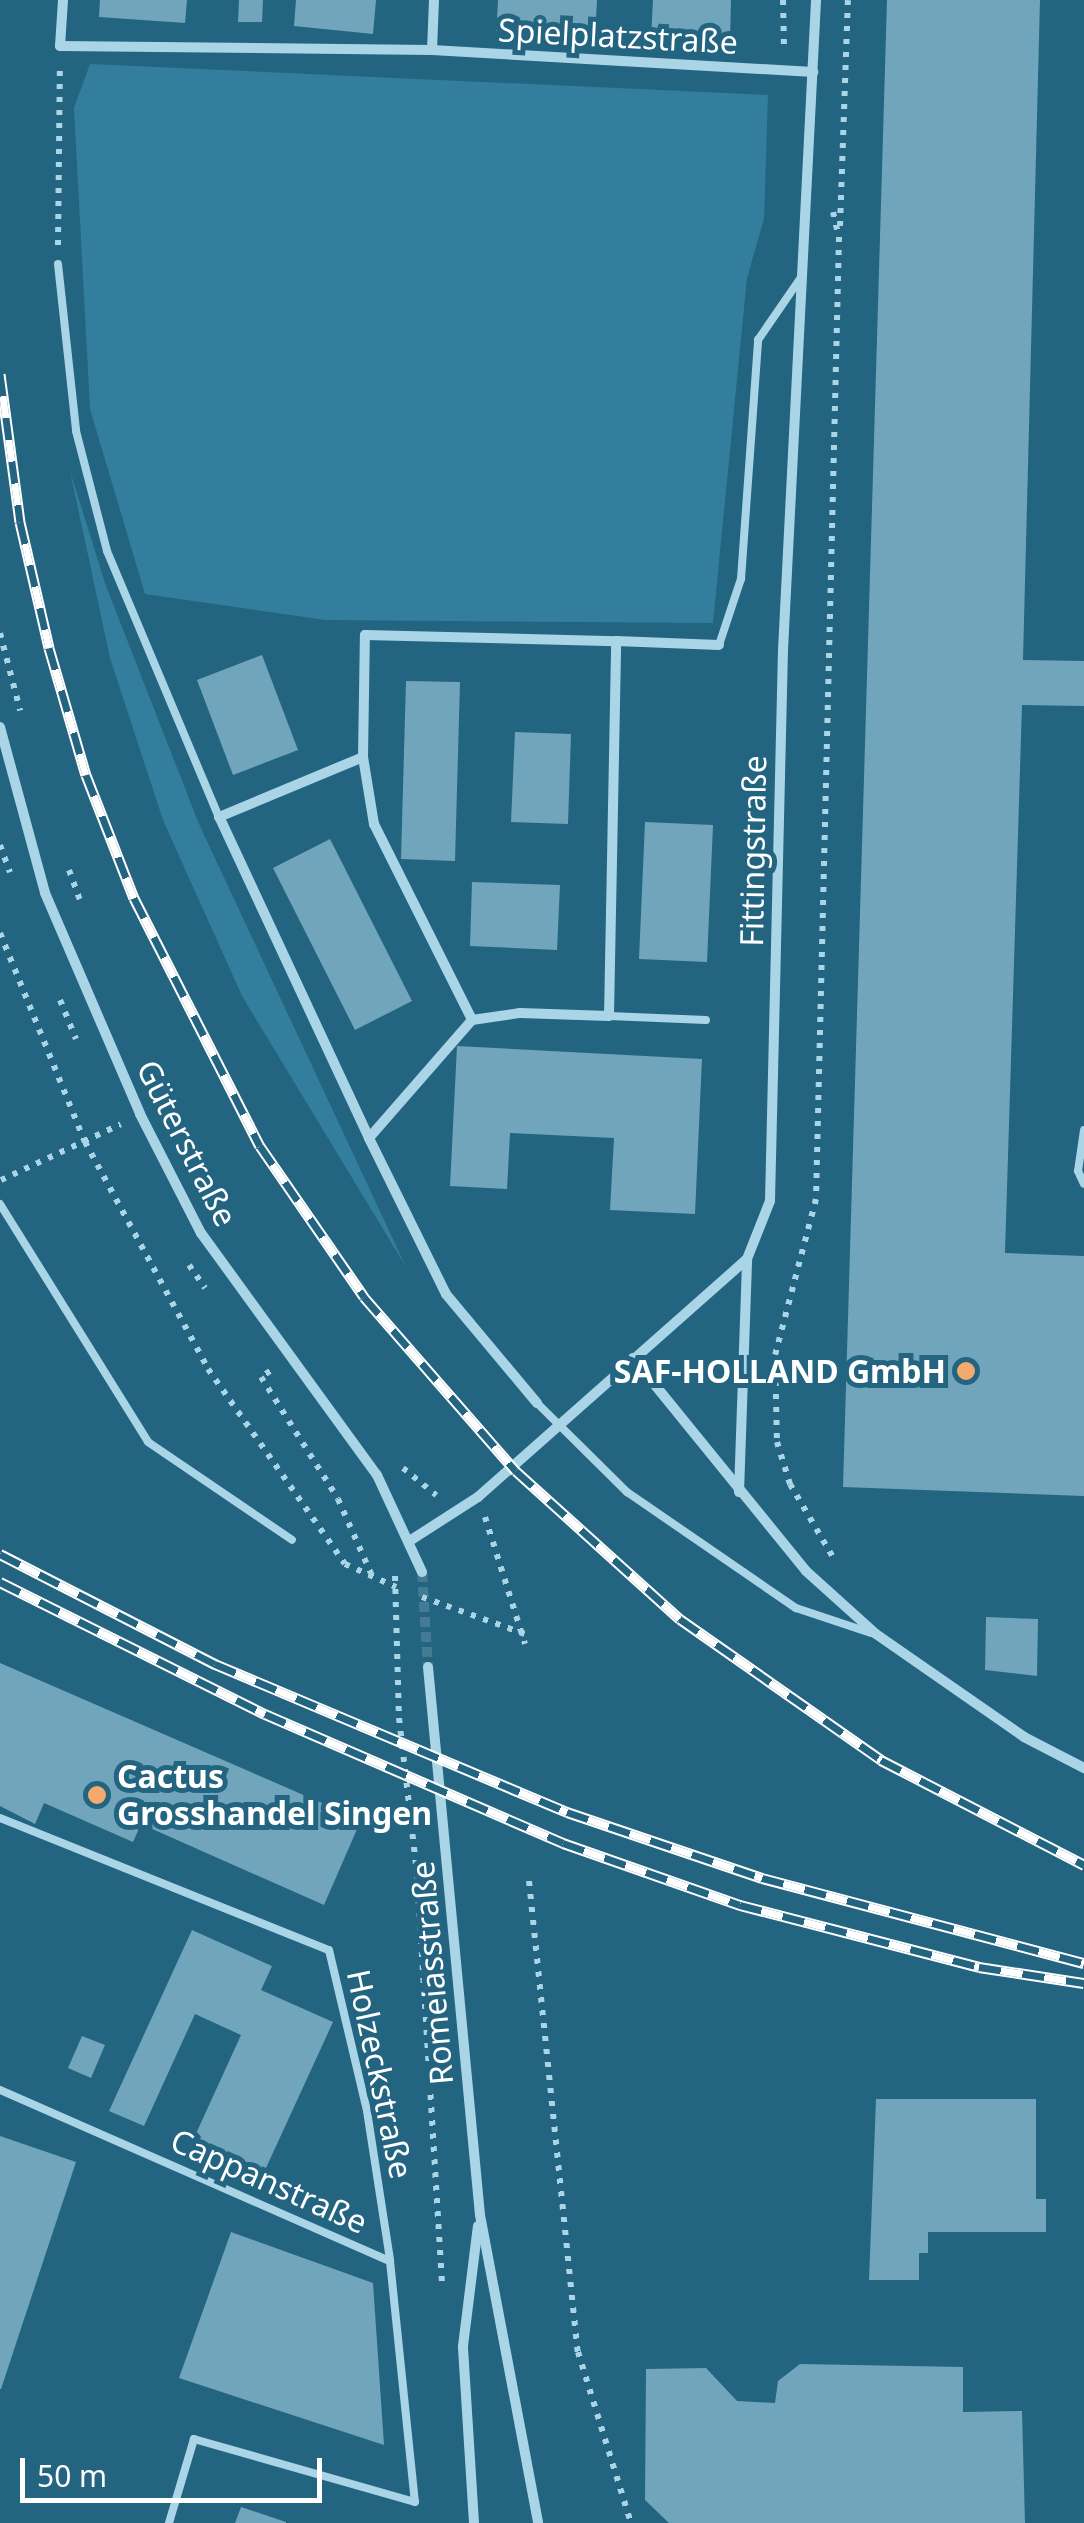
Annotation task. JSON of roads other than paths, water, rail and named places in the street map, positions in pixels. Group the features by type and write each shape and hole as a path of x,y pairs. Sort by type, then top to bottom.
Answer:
{"street":[{"name":"Spielplatzstraße","path":"62,0 60,46 432,50 814,72"},
{"path":"432,50 434,0"},
{"name":"Fittingstraße","path":"411,1540 478,1497 748,1259 770,1201 800,279 816,0"},
{"path":"472,1020 374,824 363,757 365,635 719,645"},
{"path":"368,1138 472,1020 520,1013 609,1016 616,641"},
{"name":"Güterstraße","path":"0,727 45,893 140,1114 201,1233 288,1359 376,1475 411,1540"},
{"path":"363,757 219,817 368,1138 446,1294 537,1403"},
{"path":"739,1493 748,1259"},
{"path":"633,1358 806,1571 876,1634 1024,1737 1084,1768"},
{"path":"411,1540 422,1572"},
{"name":"Romeiasstraße","path":"428,1666 480,2215 538,2523"},
{"name":"Romeiasstraße","path":"474,2523 463,2346 480,2215"}],"lane":[{"path":"58,264 76,431 107,551 219,817"},
{"path":"719,645 741,579 758,340 800,279"},
{"path":"609,1016 706,1020"},
{"path":"1084,1130 1078,1172 1084,1184"},
{"path":"0,1204 148,1442 292,1540"},
{"path":"537,1403 628,1492 796,1608 876,1634"},
{"name":"Holzeckstraße","path":"0,1818 328,1950 367,2111 390,2261"},
{"name":"Cappanstraße","path":"0,2090 390,2261 415,2502 194,2439 169,2523"}],"tunnel":[{"path":"422,1572 428,1667"}],"railway":[{"path":"0,374 20,522 49,648 86,775 134,898 260,1146 364,1297 516,1471 680,1619 881,1760 1084,1865"},
{"path":"0,1554 215,1664 567,1812 762,1878 1084,1963"},
{"path":"0,1582 265,1714 563,1843 740,1905 979,1967 1084,1983"}],"place":[{"name":"SAF-HOLLAND GmbH","path":"966,1371"},
{"name":"Cactus Grosshandel Singen","path":"97,1795"}]}
